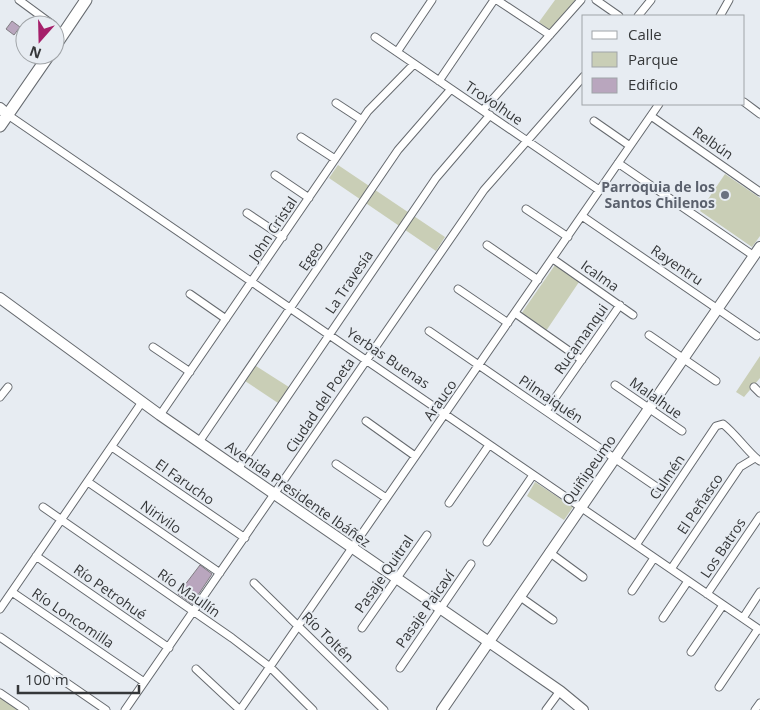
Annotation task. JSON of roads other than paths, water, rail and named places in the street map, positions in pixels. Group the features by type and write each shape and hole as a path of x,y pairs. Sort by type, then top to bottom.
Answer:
{"main road":[{"path":"65,20 86,0"},
{"path":"0,126 4,111 41,65"}],"street":[{"path":"19,0 39,15"},
{"path":"397,52 432,0"},
{"path":"439,81 496,0 550,35"},
{"path":"483,110 581,0"},
{"path":"596,0 618,15"},
{"path":"639,15 652,0"},
{"path":"721,15 729,0"},
{"name":"Trovolhue","path":"375,37 600,190"},
{"name":"John Cristal","path":"160,415 362,120 414,64"},
{"name":"Ciudad del Poeta","path":"125,710 484,190 582,78"},
{"name":"Egeo","path":"199,442 398,150 451,89"},
{"path":"336,102 362,120"},
{"path":"745,103 759,112"},
{"name":"Arauco","path":"240,710 657,105"},
{"name":"Yerbas Buenas","path":"4,111 759,629"},
{"name":"La Travesía","path":"238,469 436,178 490,115"},
{"name":"Relbún","path":"651,116 760,192"},
{"path":"594,121 630,146"},
{"path":"301,137 335,159"},
{"path":"618,163 755,260"},
{"path":"275,175 309,198"},
{"path":"526,209 568,237"},
{"path":"247,213 283,237"},
{"name":"Rayentru","path":"582,216 757,336"},
{"path":"487,245 538,280"},
{"name":"Quiñipeumo","path":"442,710 717,308 755,260 760,247"},
{"name":"Icalma","path":"552,258 633,315"},
{"path":"458,289 508,323"},
{"path":"190,294 226,319"},
{"name":"Avenida Presidente Ibáñez","path":"0,298 160,415 441,608 560,691 583,710"},
{"name":"Rucamanqui","path":"546,411 620,305"},
{"path":"515,313 582,360"},
{"name":"Pilmaiquén","path":"429,332 658,488"},
{"path":"649,335 716,381"},
{"path":"153,347 190,372"},
{"name":"Malalhue","path":"615,385 682,431"},
{"path":"0,397 8,387"},
{"path":"754,387 760,394"},
{"path":"0,609 142,402"},
{"path":"366,422 415,456"},
{"name":"Culmén","path":"636,545 720,424 736,433 758,460"},
{"path":"449,503 490,444"},
{"name":"El Farucho","path":"112,446 245,538"},
{"name":"El Peñasco","path":"671,569 740,467 758,460"},
{"path":"336,464 386,498"},
{"path":"487,542 533,475"},
{"name":"Nirivilo","path":"88,482 220,573"},
{"name":"Río Maullín","path":"43,507 194,612 270,668 313,710"},
{"name":"Los Batros","path":"707,594 760,516"},
{"name":"Pasaje Quitral","path":"362,628 427,535"},
{"path":"549,552 583,577"},
{"name":"Río Petrohué","path":"36,556 168,648"},
{"path":"632,591 654,558"},
{"name":"Pasaje Paicaví","path":"400,668 471,564"},
{"path":"663,618 688,581"},
{"name":"Río Toltén","path":"254,583 384,710"},
{"name":"Río Loncomilla","path":"12,592 144,682"},
{"path":"742,618 760,592"},
{"path":"519,596 553,620"},
{"path":"691,652 723,605"},
{"path":"719,687 759,629"},
{"path":"0,636 106,710"},
{"path":"196,669 240,710"},
{"path":"546,710 560,691"},
{"path":"0,693 21,709"},
{"path":"755,710 760,702"}],"place":[{"name":"Parroquia de los Santos Chilenos","path":"725,195"}]}
